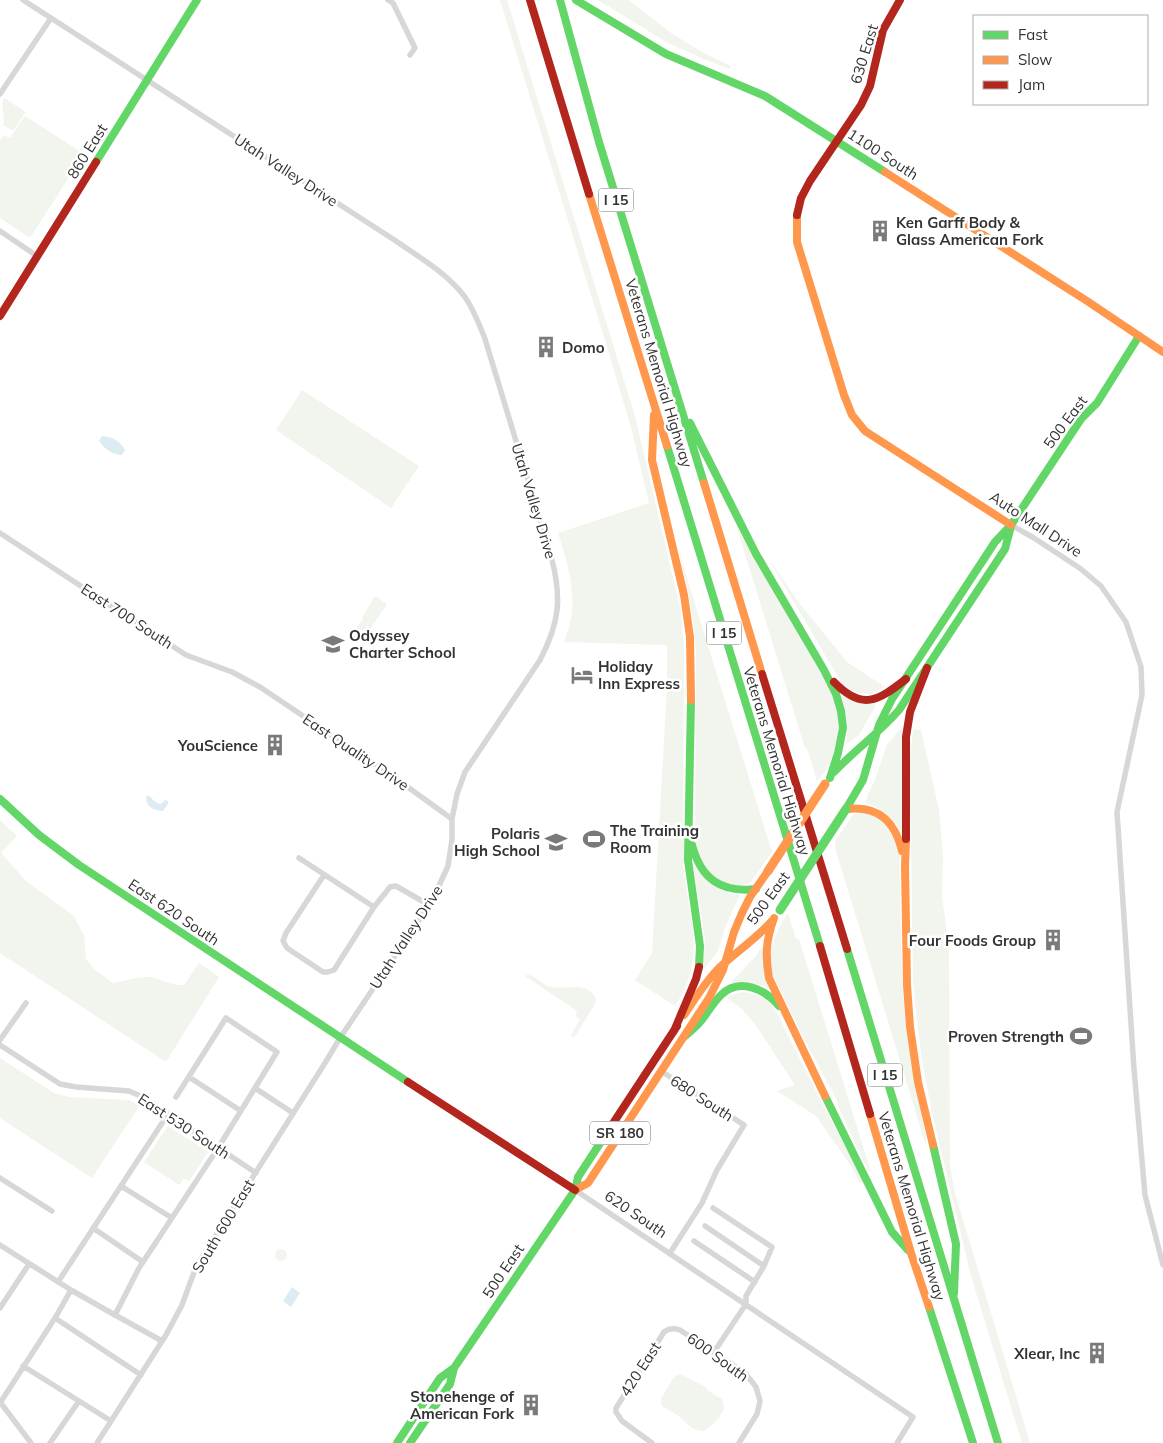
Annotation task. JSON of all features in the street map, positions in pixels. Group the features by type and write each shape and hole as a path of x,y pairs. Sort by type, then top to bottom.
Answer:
{"main road":[{"name":"860 East","path":"0,316 197,0"},
{"name":"Veterans Memorial Highway","path":"530,0 796,869 911,1253 973,1443"},
{"name":"Veterans Memorial Highway","path":"560,0 599,142 998,1443"},
{"name":"1100 South","path":"576,0 666,54 765,96 1087,301 1163,352"},
{"name":"630 East","path":"837,141 861,105 870,86 883,30 900,0"},
{"name":"Auto Mall Drive","path":"837,141 801,198 797,211 797,242 844,395 852,415 865,431 1011,524"},
{"name":"500 East","path":"410,1443 450,1384 454,1368 575,1190 578,1177 701,990 726,962 757,938 777,914 859,788 876,735 888,708 906,679 995,542 1011,524 1082,419 1097,403 1139,336"},
{"path":"677,398 761,562 821,664 836,694 841,708 843,730 840,749 827,781"},
{"path":"654,406 652,460 684,595 690,637 691,665 690,832 688,860 699,931 700,956 694,982 674,1031"},
{"name":"500 East","path":"575,1190 588,1183 710,998 726,962 739,918 756,889 827,781 850,756 876,735 899,710 1005,549 1011,524"},
{"path":"821,664 843,692 861,700 880,698 906,679"},
{"path":"928,668 912,707 906,742 905,867 907,985 910,1027 922,1100 956,1244 954,1302"},
{"name":"East 620 South","path":"0,799 39,835 79,865 340,1038"},
{"path":"846,809 856,807 868,808 880,814 888,821 899,839 905,867"},
{"path":"690,832 695,858 709,877 720,885 732,890 756,889"},
{"path":"777,914 766,945 766,966 769,978 892,1232 911,1253"},
{"path":"684,1037 701,1021 717,998 727,990 740,986 753,987 766,993 775,1001 790,1024"},
{"name":"620 South","path":"340,1038 575,1190"},
{"name":"500 East","path":"397,1443 440,1378 454,1368"}],"street":[{"name":"Utah Valley Drive","path":"23,0 433,267 459,290 476,317 485,339 551,556 557,581 558,611 551,637 540,660 465,772 457,794 452,819 452,840 444,878 340,1038"},
{"path":"388,0 393,3 415,48 410,55"},
{"path":"0,94 51,18"},
{"path":"0,231 37,256"},
{"name":"Auto Mall Drive","path":"1011,524 1081,569 1101,586 1126,622 1141,667 1142,695 1117,812 1134,1070 1145,1195 1163,1265"},
{"name":"East 700 South","path":"0,533 186,655 232,672 260,687"},
{"name":"East Quality Drive","path":"260,687 391,775 452,819"},
{"path":"299,858 374,908"},
{"path":"324,875 286,932 283,941 287,948 323,972 332,972 386,890 393,886 428,905"},
{"path":"0,1040 26,1003"},
{"path":"115,1315 143,1262 218,1148 277,1052 226,1018 176,1096"},
{"name":"South 600 East","path":"97,1443 162,1341 182,1305 196,1267 340,1038"},
{"name":"East 530 South","path":"0,1045 60,1084 129,1091 144,1097 256,1173"},
{"name":"680 South","path":"661,1072 744,1125 717,1170 702,1203 670,1253"},
{"path":"189,1077 241,1111"},
{"path":"255,1088 293,1113"},
{"path":"58,1282 168,1114"},
{"path":"0,1178 52,1211"},
{"path":"121,1186 172,1218"},
{"name":"620 South","path":"575,1190 913,1417 897,1443"},
{"path":"713,1208 772,1247 764,1266 746,1296 746,1304 714,1352"},
{"path":"705,1226 764,1266"},
{"path":"93,1228 143,1262"},
{"path":"694,1241 755,1282"},
{"path":"0,1245 71,1290 162,1341"},
{"path":"0,1308 29,1264"},
{"path":"32,1443 0,1402 71,1290"},
{"path":"55,1318 141,1375"},
{"name":"600 South","path":"670,1328 680,1330 745,1373 752,1381 760,1401 757,1414 739,1443"},
{"name":"420 East","path":"652,1443 622,1421 616,1412 618,1404 664,1332 670,1328"},
{"path":"23,1366 111,1422"},
{"path":"50,1443 79,1400"}],"shaded area":[{"path":"500,0 507,0 635,416 680,607 684,645 683,824 685,863 683,864 693,936 693,954 691,971 685,988 675,1006 635,980 652,953 667,687 667,645 564,642 572,612 572,589 568,566 558,533 649,503 632,431"},
{"path":"598,0 629,0 671,33 702,52 731,66 729,69 668,43"},
{"path":"4,98 26,112 13,131 3,125"},
{"path":"25,116 84,154 30,238 0,218 0,140 4,135 10,138"},
{"path":"302,390 419,466 391,508 276,430"},
{"path":"102,436 113,438 121,444 125,450 122,455 112,453 106,449 99,441"},
{"path":"737,528 831,691 840,722 833,755 825,772 817,781 807,748 805,748"},
{"path":"679,552 772,852 751,882 739,887 722,882 710,873 696,852 696,655 690,604"},
{"path":"765,553 796,599 847,662 885,687 873,691 873,694 868,694 853,691 842,684"},
{"path":"375,596 387,604 363,640 353,633"},
{"path":"842,697 875,703 875,707 859,735 847,744 845,709"},
{"path":"902,729 902,835 896,824 887,815 865,802 887,745"},
{"path":"913,729 921,730 939,810 943,856 942,896 949,949 950,1166 955,1193 1030,1443 1022,1443 971,1276 932,1113 921,1054 913,983 910,759"},
{"path":"147,795 161,804 165,800 168,801 168,804 163,811 153,809 148,805"},
{"path":"863,810 883,821 899,846 902,979 906,1031 927,1143 925,1143 836,851 835,841 852,816 862,813"},
{"path":"0,820 17,836 1,853 26,881 74,916 84,936 86,959 95,970 113,983 149,977 184,985 199,963 219,977 166,1062 0,953"},
{"path":"693,865 730,894 740,895 725,927 718,951 705,968 703,968 705,938"},
{"path":"788,913 796,939 799,939 871,1172 869,1172 834,1095 801,1033 770,968 770,948 778,929"},
{"path":"762,946 769,989 762,985 730,983 756,956"},
{"path":"525,976 533,976 548,986 575,987 587,989 592,993 596,999 595,1004 574,1038 571,1035 580,1020 576,1016 577,1011"},
{"path":"744,992 764,998 777,1013 864,1182 860,1183 851,1166 816,1116 777,1091 795,1085 757,1027 743,1010 727,998"},
{"path":"0,1058 54,1093 69,1097 129,1100 140,1105 92,1178 0,1118"},
{"path":"168,1126 208,1152 189,1181 184,1178 179,1185 144,1162"},
{"path":"279,1249 283,1249 287,1255 283,1261 279,1261 275,1257 275,1253"},
{"path":"292,1287 300,1293 291,1307 283,1301"},
{"path":"680,1374 704,1386 722,1399 724,1408 722,1413 713,1424 703,1431 692,1428 661,1404 661,1399 672,1380"}],"traffic: fast":[{"path":"96,162 197,0"},
{"path":"560,0 599,142 704,483"},
{"path":"576,0 666,54 765,96 885,172"},
{"path":"846,809 863,780 879,725 892,699 995,542 1011,525 1081,419 1097,403 1139,336"},
{"path":"690,423 756,554 836,694 843,728 830,778"},
{"path":"667,446 820,946"},
{"path":"834,772 899,710 1005,549 1011,526"},
{"path":"691,700 688,860 700,946 699,967"},
{"path":"0,799 39,835 79,865 408,1082"},
{"path":"780,910 846,809"},
{"path":"692,845 701,867 714,881 732,889 756,889"},
{"path":"847,949 998,1443"},
{"path":"684,1037 699,1023 721,995 736,987 744,986 759,990 779,1006"},
{"path":"825,1096 892,1232 908,1250"},
{"path":"397,1443 440,1378 454,1368 575,1190 578,1177 608,1131"},
{"path":"933,1145 956,1244 954,1293"},
{"path":"929,1307 973,1443"},
{"path":"410,1443 450,1384 454,1368"}],"traffic: slow":[{"path":"885,172 1087,301 1163,352"},
{"path":"589,194 667,446"},
{"path":"797,215 797,242 844,395 852,415 865,431 1011,525"},
{"path":"654,415 652,460 684,595 690,637 691,700"},
{"path":"704,483 762,674"},
{"path":"768,871 825,784"},
{"path":"846,809 857,808 867,810 883,817 895,831 902,851"},
{"path":"906,839 907,985 910,1027 918,1082 933,1145"},
{"path":"575,1190 588,1183 709,998 723,970 734,932 742,913 750,897 768,871"},
{"path":"774,918 767,948 769,978 825,1096"},
{"path":"684,1015 714,973 772,921"},
{"path":"870,1114 929,1307"}],"traffic: jam":[{"path":"530,0 589,194"},
{"path":"797,215 801,198 810,181 861,105 870,86 883,30 900,0"},
{"path":"0,316 96,162"},
{"path":"906,839 906,737 910,712 927,668"},
{"path":"762,674 847,949"},
{"path":"834,682 853,697 870,700 887,693 906,679"},
{"path":"820,946 870,1114"},
{"path":"674,1031 696,979 699,967"},
{"path":"608,1131 677,1026"},
{"path":"408,1082 575,1190"}],"place":[{"name":"Ken Garff Body & Glass American Fork","path":"880,231"},
{"name":"Domo","path":"546,347"},
{"name":"Odyssey Charter School","path":"333,644"},
{"name":"Holiday Inn Express","path":"582,675"},
{"name":"YouScience","path":"275,745"},
{"name":"The Training Room","path":"594,839"},
{"name":"Polaris High School","path":"556,842"},
{"name":"Four Foods Group","path":"1053,940"},
{"name":"Proven Strength","path":"1081,1036"},
{"name":"Xlear, Inc","path":"1097,1353"},
{"name":"Stonehenge of American Fork","path":"531,1405"}]}
